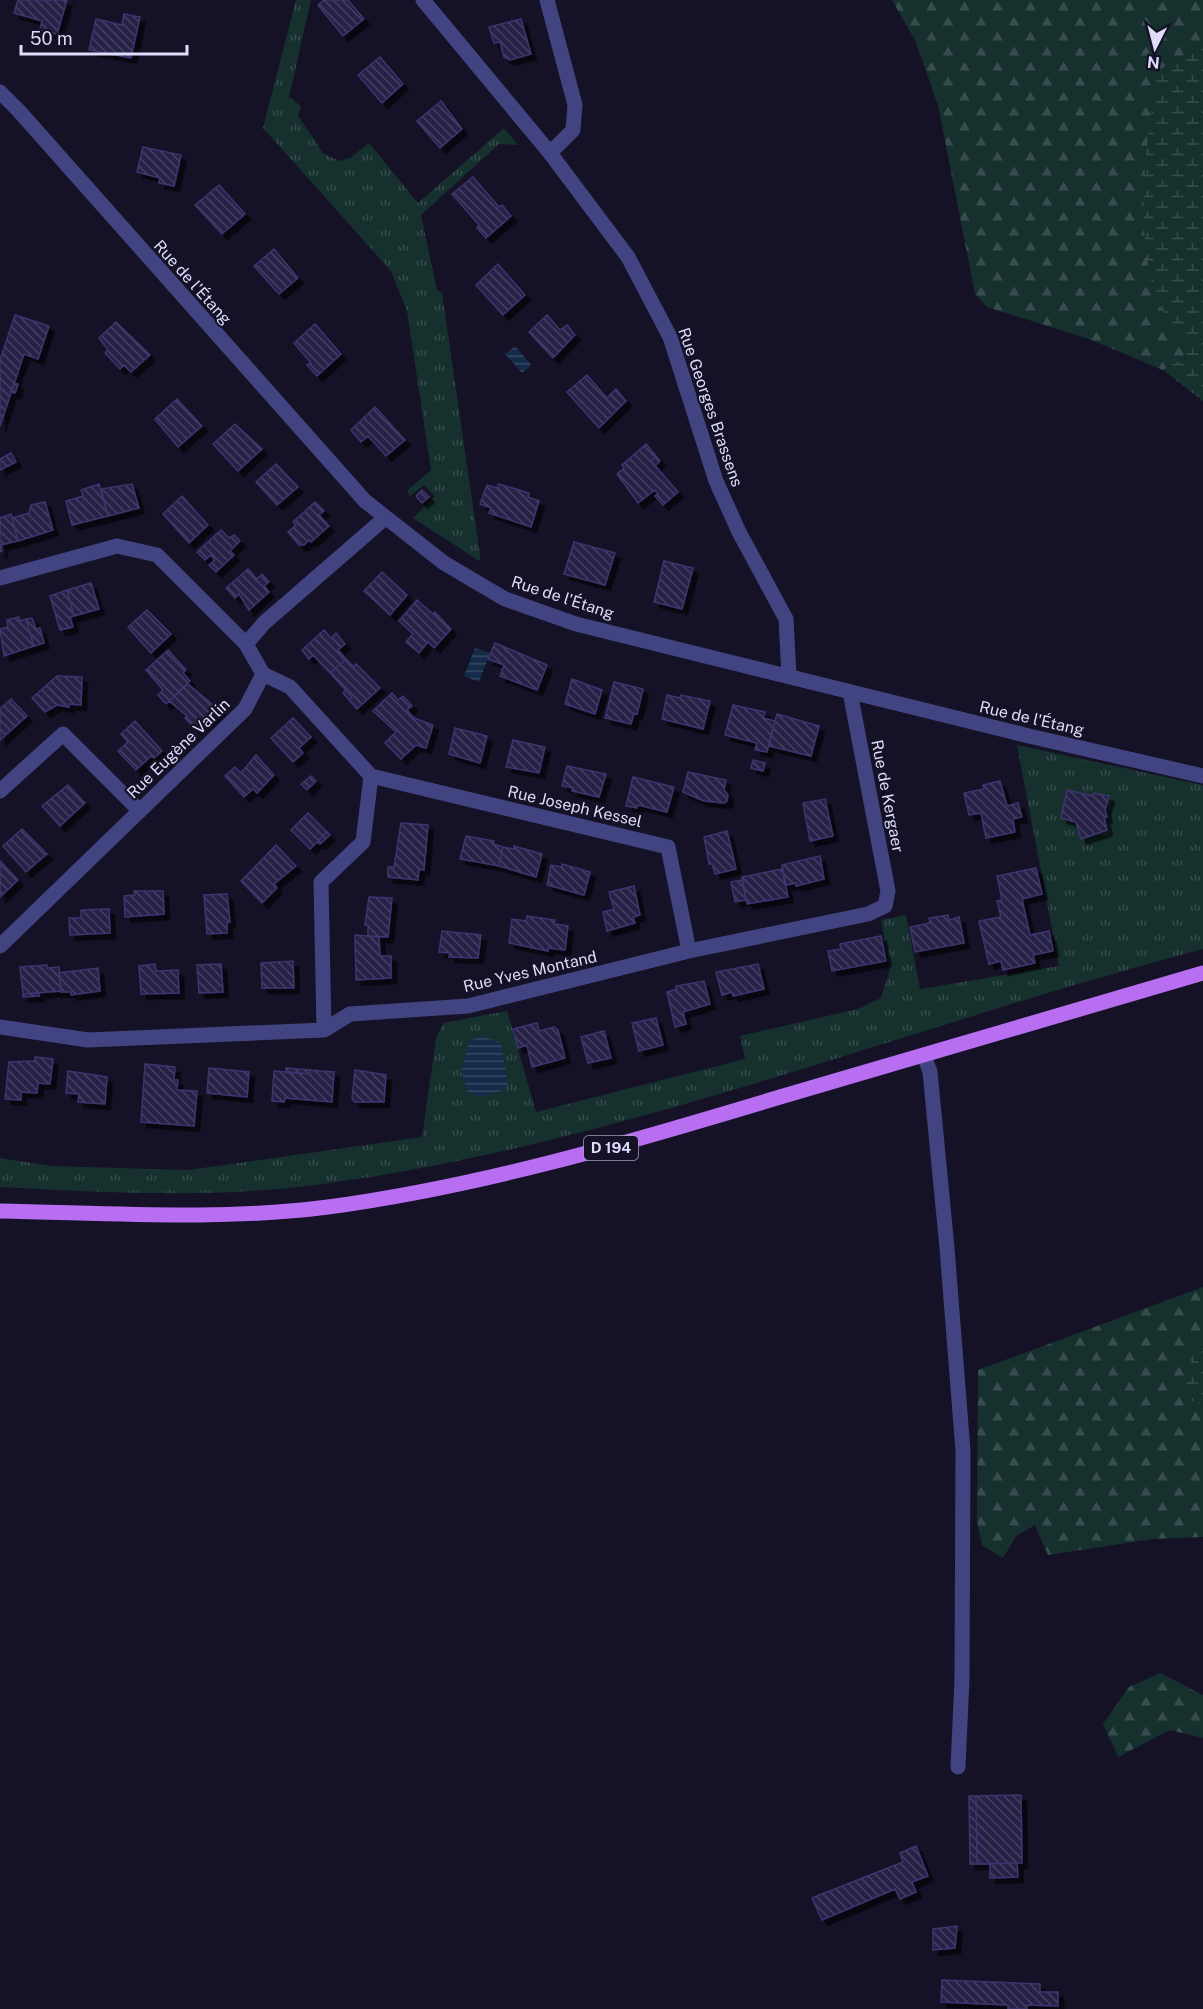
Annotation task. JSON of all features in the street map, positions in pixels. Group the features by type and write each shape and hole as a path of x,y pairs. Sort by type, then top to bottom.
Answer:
{"main road":[{"name":"D 194","path":"0,1211 157,1216 236,1214 326,1207 450,1188 604,1150 1203,973"}],"street":[{"name":"Rue Georges Brassens","path":"423,0 550,153 628,257 670,337 716,481 739,532 786,619 789,676"},
{"path":"547,0 575,105 573,130 550,153"},
{"name":"Rue de l'Étang","path":"0,92 366,501 444,562 505,599 576,624 1203,776"},
{"path":"246,644 264,623 385,518"},
{"path":"0,578 117,546 157,555 246,644 264,674 290,687 371,776 363,843 321,882 324,1030"},
{"name":"Rue Eugène Varlin","path":"0,946 245,709 264,674"},
{"name":"Rue de Kergaer","path":"850,692 888,891 885,906"},
{"path":"0,791 63,734 140,811"},
{"name":"Rue Joseph Kessel","path":"371,776 668,847 689,951"},
{"name":"Rue Yves Montand","path":"0,1027 88,1040 324,1030 350,1014 468,1006 689,951 868,914 885,906"},
{"path":"924,1055 930,1072 963,1451 962,1679 958,1767"}],"green space":[{"path":"296,0 311,0 289,97 301,106 298,116 323,153 339,161 350,158 369,143 418,203 504,128 518,145 499,144 421,215 437,290 442,293 481,562 413,518 435,496 424,485 410,496 407,491 431,470 407,311 391,271 263,128"},
{"path":"892,0 1203,0 1203,43 1158,71 1162,309 1185,336 1185,357 1163,370 1089,339 987,307 975,294 938,105 915,40"},
{"path":"1203,43 1203,401 1163,370 1185,357 1185,336 1161,308 1152,281 1146,253 1144,191 1149,128 1158,71"},
{"path":"1017,745 1203,785 1203,949 1090,980 754,1084 641,1116 528,1145 414,1169 298,1187 224,1192 149,1193 0,1187 0,1158 51,1166 188,1170 422,1137 436,1039 443,1023 507,1011 536,1112 745,1059 740,1036 858,1009 881,998 890,969 881,920 906,915 920,989 1059,966"},
{"path":"1203,1287 1203,1351 1194,1353 1192,1401 1203,1406 1203,1537 1153,1539 1048,1555 1035,1525 1016,1536 1003,1558 982,1545 977,1521 978,1370"},
{"path":"1203,1351 1203,1406 1192,1401 1185,1381 1194,1353"},
{"path":"1160,1673 1203,1695 1203,1738 1170,1730 1118,1757 1103,1724 1129,1687"}],"water":[{"path":"515,346 531,365 522,373 505,354"},
{"path":"475,648 490,653 479,682 464,676"},
{"path":"481,1036 501,1043 508,1084 501,1091 480,1097 467,1091 461,1071 469,1041"}],"building":[{"path":"18,0 67,0 57,34 40,30 42,21 14,13"},
{"path":"324,0 348,0 364,19 343,36 318,5"},
{"path":"124,14 140,17 131,58 89,50 96,19 122,25"},
{"path":"521,19 531,54 510,60 504,57 500,42 494,43 489,27"},
{"path":"380,57 403,84 382,103 358,75"},
{"path":"441,101 462,129 440,148 417,121"},
{"path":"143,147 181,155 174,186 159,183 160,178 137,172"},
{"path":"473,177 499,207 502,205 511,216 486,238 477,228 479,225 452,194"},
{"path":"219,185 245,214 222,234 195,205"},
{"path":"274,249 298,278 279,294 254,266"},
{"path":"498,264 525,295 503,315 476,285"},
{"path":"15,315 49,326 38,359 24,354 0,426 0,360"},
{"path":"547,315 560,330 567,325 575,335 553,358 529,332"},
{"path":"116,322 150,355 131,372 124,365 120,369 105,353 108,350 99,338"},
{"path":"315,324 341,354 317,376 307,365 311,363 294,343"},
{"path":"587,375 607,398 616,389 626,401 599,428 567,392"},
{"path":"14,383 18,384 15,393 11,392"},
{"path":"177,399 202,426 178,447 155,419"},
{"path":"375,407 405,440 386,456 368,436 361,442 351,430"},
{"path":"235,424 262,449 238,471 213,444"},
{"path":"646,444 656,456 651,461 678,492 663,505 655,496 658,494 655,490 638,503 617,474 624,468 622,465"},
{"path":"11,453 16,462 0,470 0,459"},
{"path":"656,456 660,461 655,466 651,461"},
{"path":"276,464 298,487 277,505 256,482"},
{"path":"99,484 108,516 72,525 66,501 83,496 81,490"},
{"path":"132,484 139,508 108,516 101,489"},
{"path":"499,484 529,493 528,497 539,501 531,527 489,513 491,508 480,504 487,485 497,488"},
{"path":"422,490 429,497 422,503 416,496"},
{"path":"182,496 208,525 189,543 163,514"},
{"path":"45,502 53,530 18,541 12,518 29,513 31,505"},
{"path":"315,502 324,511 319,515 329,526 311,542 309,540 304,545 299,545 288,532 296,525 293,522"},
{"path":"11,514 18,541 1,545 2,551 0,552 0,518"},
{"path":"221,530 229,538 234,535 240,541 230,551 234,555 216,572 209,565 215,560 211,555 205,560 197,552"},
{"path":"574,542 615,553 605,585 564,574"},
{"path":"664,561 693,568 682,609 654,602"},
{"path":"248,569 257,579 262,574 269,582 264,586 269,592 249,610 239,594 235,598 226,588"},
{"path":"382,572 407,595 390,615 364,591"},
{"path":"91,583 99,609 74,616 67,590"},
{"path":"67,590 74,616 70,617 73,627 60,630 50,596"},
{"path":"417,600 433,614 435,612 451,629 434,648 428,642 419,653 406,642 413,634 399,621"},
{"path":"147,610 171,634 151,653 128,627"},
{"path":"19,617 20,621 26,619 34,646 4,656 0,629 8,627 7,620"},
{"path":"32,618 36,629 40,628 44,643 34,646 26,619"},
{"path":"324,630 331,638 336,633 345,644 338,650 346,659 330,673 313,655 309,659 302,650"},
{"path":"495,643 547,665 537,690 500,676 504,665 488,659"},
{"path":"168,650 186,670 183,673 190,681 166,704 158,695 163,690 146,670"},
{"path":"346,659 354,667 356,664 380,688 357,709 349,700 352,697 330,673"},
{"path":"57,676 82,677 81,705 69,704 69,707 57,705 45,712 32,698"},
{"path":"572,679 602,690 595,714 565,704"},
{"path":"614,682 643,689 637,714 634,713 631,724 605,718"},
{"path":"188,684 219,710 196,730 185,718 187,716 169,701"},
{"path":"346,690 352,697 349,700 343,693"},
{"path":"392,693 398,700 403,696 412,706 407,710 414,718 433,725 426,748 416,745 401,759 385,743 396,732 373,711"},
{"path":"667,695 680,698 681,695 710,701 703,729 662,719"},
{"path":"11,699 27,716 0,740 0,709"},
{"path":"733,705 765,712 763,718 775,721 767,752 755,750 757,743 725,735"},
{"path":"777,714 819,726 811,756 769,746"},
{"path":"293,718 311,737 299,748 303,753 293,762 271,738"},
{"path":"135,721 162,751 154,758 151,756 136,770 118,751 128,742 121,734"},
{"path":"455,728 487,736 480,763 449,754"},
{"path":"513,740 545,747 539,773 506,767"},
{"path":"256,755 274,775 257,793 253,789 244,797 225,776 235,767 241,773"},
{"path":"753,760 765,763 763,771 751,768"},
{"path":"567,766 606,774 599,797 572,791 573,788 562,786"},
{"path":"688,772 726,780 724,790 728,795 727,801 724,803 704,801 683,792"},
{"path":"311,776 316,781 307,790 301,784"},
{"path":"633,777 674,787 667,812 638,805 637,808 626,806"},
{"path":"1000,781 1007,806 1018,803 1022,817 1013,819 1015,832 986,838 981,813 969,815 964,793 984,789 983,785"},
{"path":"68,785 85,803 60,826 42,806"},
{"path":"1067,790 1093,796 1094,793 1109,796 1105,810 1107,817 1104,818 1107,830 1081,839 1076,822 1061,818"},
{"path":"825,799 833,836 810,841 803,803"},
{"path":"308,813 327,832 310,849 291,830"},
{"path":"401,823 428,825 424,870 419,869 418,880 388,877 388,867 394,867"},
{"path":"22,829 47,854 26,872 3,846"},
{"path":"727,831 736,869 715,874 712,864 709,864 704,837"},
{"path":"327,832 330,835 320,844 317,842"},
{"path":"466,836 494,841 493,844 503,847 499,866 460,859"},
{"path":"276,845 296,866 274,884 277,888 262,903 241,881"},
{"path":"514,846 542,854 536,877 499,866 503,847 514,849"},
{"path":"820,856 824,879 796,886 796,883 786,885 782,865"},
{"path":"0,861 18,880 0,897"},
{"path":"562,864 590,872 584,895 547,885 551,865 562,867"},
{"path":"1036,868 1042,894 1022,899 1030,935 1049,931 1053,951 1033,955 1035,963 1003,970 1001,961 989,964 979,921 1001,917 997,901 1002,900 997,876"},
{"path":"782,869 788,897 747,904 742,877"},
{"path":"742,880 746,900 735,902 731,882"},
{"path":"634,886 640,915 633,917 635,923 607,931 603,912 614,909 609,892"},
{"path":"134,891 163,891 164,914 125,917 124,896 135,895"},
{"path":"227,894 230,922 227,922 227,933 207,934 204,895"},
{"path":"369,897 392,898 388,937 368,936 368,925 365,925"},
{"path":"109,909 110,933 70,935 69,918 81,918 81,910"},
{"path":"948,915 949,920 959,917 964,943 915,952 910,927 930,923 929,918"},
{"path":"527,916 555,920 554,924 568,926 565,950 548,948 548,951 509,943 512,919 526,921"},
{"path":"442,931 481,935 478,958 449,957 450,953 439,952"},
{"path":"355,935 379,937 380,956 391,956 391,978 356,980"},
{"path":"881,936 886,961 832,971 828,951 841,949 840,944"},
{"path":"293,961 294,988 262,988 261,963"},
{"path":"155,964 156,971 178,970 179,993 141,994 139,966"},
{"path":"221,964 223,992 199,993 197,965"},
{"path":"758,964 764,989 733,996 732,992 722,995 716,972"},
{"path":"47,965 47,968 59,967 61,991 23,994 20,967"},
{"path":"98,968 100,991 71,995 71,992 61,992 59,973"},
{"path":"704,981 710,1004 683,1012 686,1024 675,1027 667,992 677,989 676,986"},
{"path":"39,993 39,996 23,997 23,994"},
{"path":"656,1018 663,1045 639,1051 632,1023"},
{"path":"537,1023 539,1031 554,1027 558,1030 565,1058 532,1067 527,1045 518,1048 513,1029"},
{"path":"604,1031 611,1058 588,1063 581,1037"},
{"path":"35,1057 53,1059 50,1084 38,1083 37,1093 21,1092 21,1100 5,1099 9,1062 35,1061"},
{"path":"145,1064 175,1067 174,1080 178,1080 177,1090 197,1091 194,1126 141,1122"},
{"path":"209,1068 249,1072 247,1097 207,1093"},
{"path":"286,1068 310,1070 310,1074 286,1072"},
{"path":"310,1070 334,1072 332,1102 285,1098 284,1102 272,1101 274,1071 310,1074"},
{"path":"355,1070 386,1075 384,1102 355,1102 352,1099"},
{"path":"68,1071 107,1077 105,1104 78,1102 79,1094 66,1093"},
{"path":"1021,1795 1022,1863 977,1864 976,1796"},
{"path":"969,1796 976,1796 977,1864 970,1864"},
{"path":"916,1846 928,1876 912,1882 916,1892 900,1899 895,1889 822,1920 812,1898 903,1862 900,1853"},
{"path":"1017,1863 1018,1877 990,1878 990,1864"},
{"path":"957,1926 955,1948 933,1950 933,1929"},
{"path":"942,1980 1040,1984 1040,1992 1058,1992 1058,2006 1027,2005 1027,2009 1008,2009 1008,2005 941,2002"}]}
